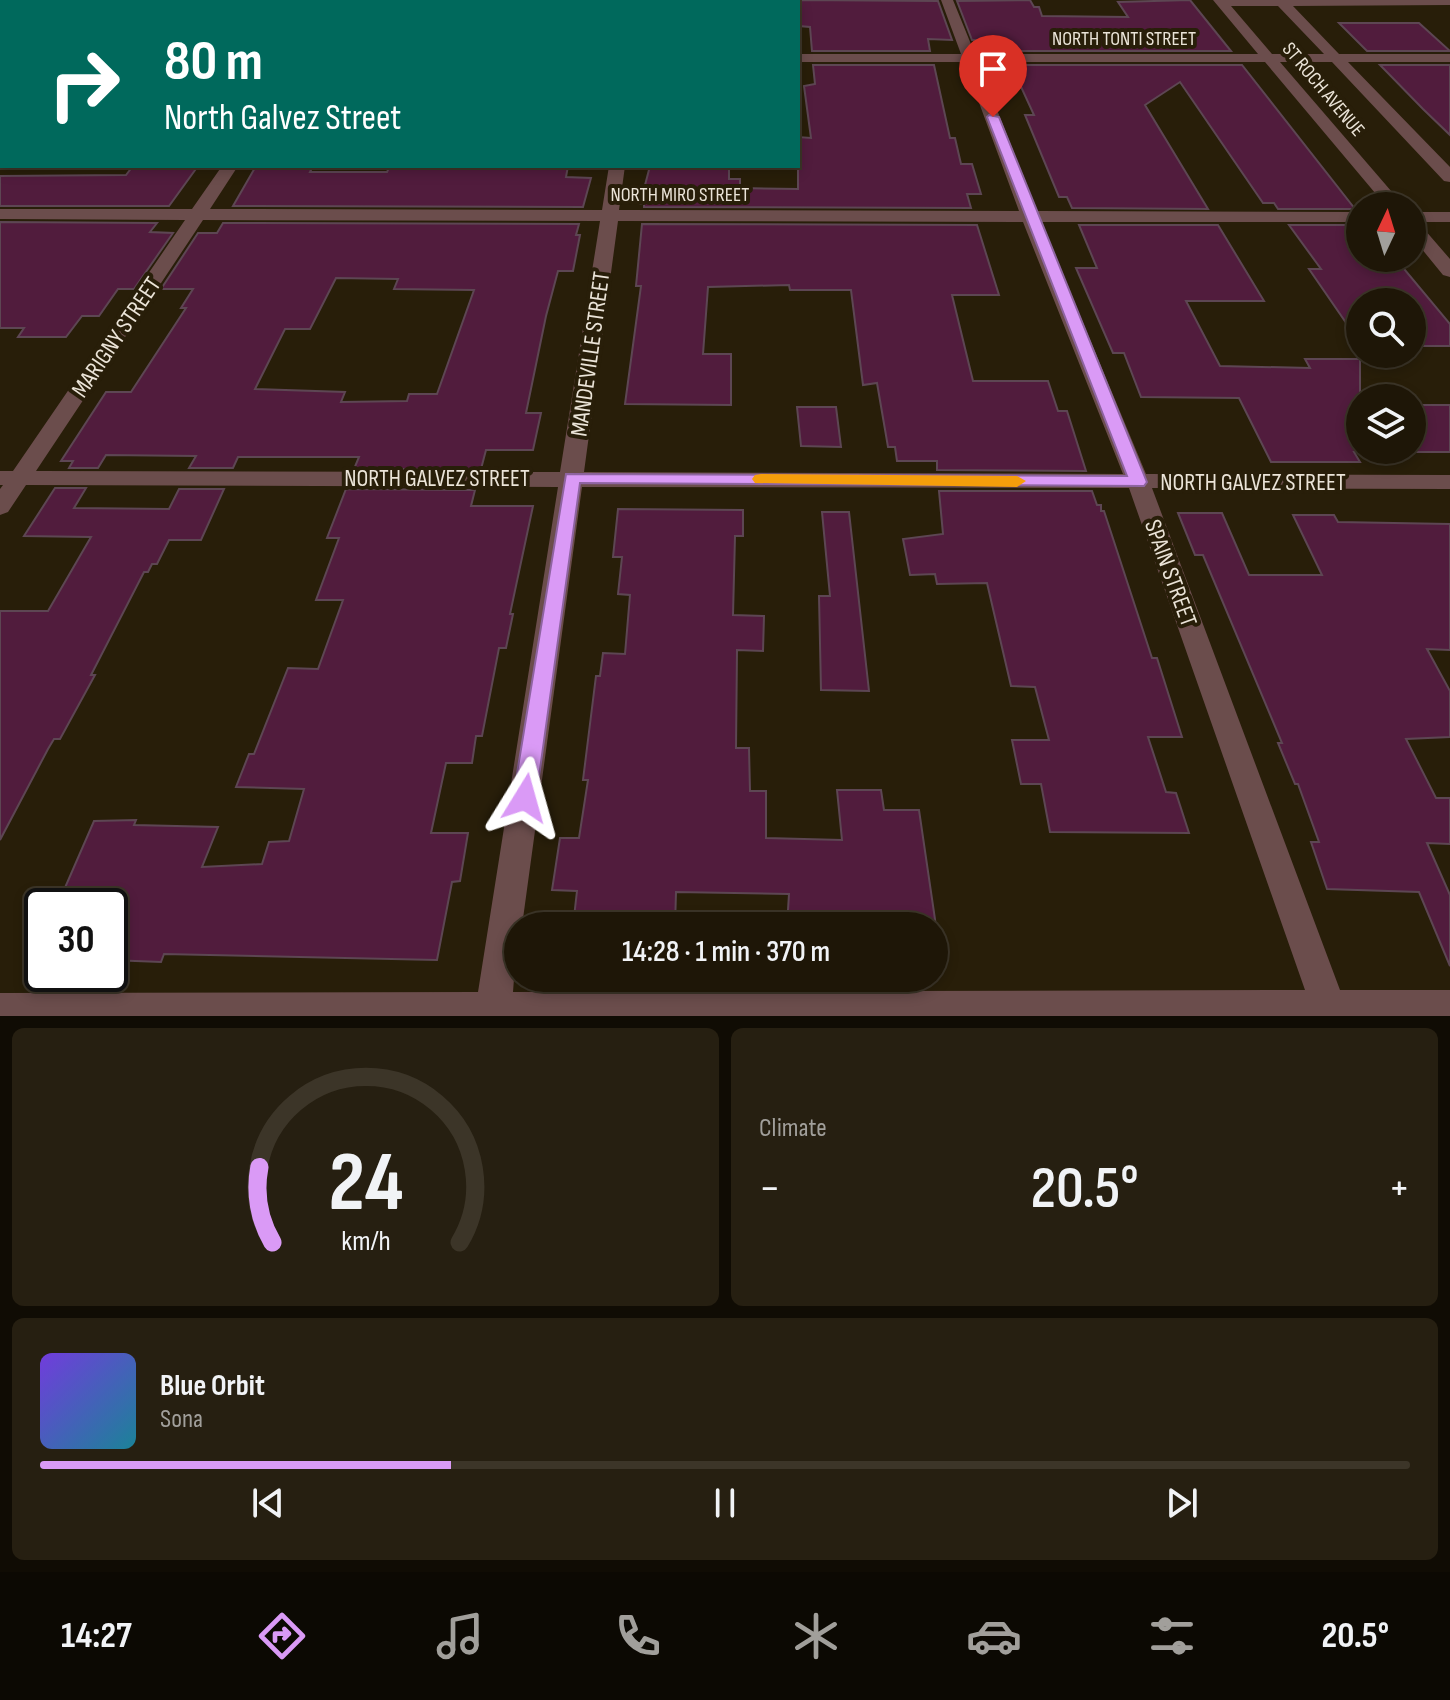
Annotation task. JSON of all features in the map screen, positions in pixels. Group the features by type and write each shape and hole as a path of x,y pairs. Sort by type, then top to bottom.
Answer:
{"street":[{"name":"SPAIN STREET","path":"947,0 1030,216 1138,482 1330,1011"},
{"path":"1220,1 1450,1"},
{"name":"ST ROCH AVENUE","path":"1220,1 1383,192"},
{"name":"ST ROCH AVENUE","path":"1281,1 1450,177"},
{"name":"NORTH TONTI STREET","path":"800,58 1450,58"},
{"name":"MARIGNY STREET","path":"0,507 10,478 200,214 229,168"},
{"name":"MANDEVILLE STREET","path":"493,1012 617,168"},
{"name":"NORTH MIRO STREET","path":"0,214 1346,217"},
{"path":"1426,217 1450,217"},
{"path":"1426,243 1450,271"},
{"name":"NORTH GALVEZ STREET","path":"10,478 1450,482"},
{"path":"0,1009 1330,1011 1450,1006"}],"building":[{"path":"800,0 938,1 952,40 928,39 930,51 812,51 810,27 800,26"},
{"path":"1030,0 1034,7 1039,7 1042,16 1128,17 1118,2 1190,0 1231,51 994,51 990,40 972,40 957,1"},
{"path":"1339,23 1419,23 1450,51 1367,51"},
{"path":"813,65 934,65 950,138 955,138 961,164 972,164 981,194 967,194 971,208 644,207 640,204 649,168 729,168 729,179 740,179 740,188 798,189 800,137 811,138 804,86 815,84"},
{"path":"1011,65 1242,65 1346,198 1346,209 1278,209 1274,203 1263,203 1180,82 1145,105 1208,209 1072,208 1067,197 1059,197 1025,115 1034,115"},
{"path":"1380,65 1450,65 1450,135 1423,109"},
{"path":"131,168 197,168 169,206 0,206 0,176 126,175"},
{"path":"255,168 387,172 389,168 568,168 566,177 591,178 583,207 233,206"},
{"path":"0,222 157,223 150,232 173,233 134,289 118,289 99,316 82,316 66,337 18,337 24,328 0,328"},
{"path":"223,223 579,224 573,271 558,271 526,413 541,413 533,450 486,450 481,469 354,469 359,457 238,457 233,468 189,468 196,456 106,455 98,468 69,468 73,461 61,461 106,392 131,392 186,308 181,308 193,289 161,289 198,233 217,233","holes":["336,278 398,279 394,289 474,290 437,394 409,394 407,401 341,402 345,392 255,389 285,329 310,329"]},
{"path":"642,224 977,225 999,295 952,295 973,381 1048,381 1058,411 1067,411 1086,471 937,470 937,461 897,461 895,447 888,447 877,383 863,385 851,290 790,290 789,285 708,287 703,354 731,354 731,405 625,404 641,286 636,286"},
{"path":"1079,225 1218,225 1264,301 1186,301 1220,366 1310,368 1305,359 1346,359 1346,368 1360,368 1360,384 1346,384 1346,462 1271,462 1239,398 1141,397 1124,353 1113,353 1076,268 1097,268"},
{"path":"1289,225 1346,225 1346,272 1407,272 1420,288 1346,288 1346,323 1309,269 1321,269"},
{"path":"1426,295 1450,324 1450,346 1426,346"},
{"path":"1426,405 1450,405 1450,452 1426,452"},
{"path":"797,407 836,407 841,447 801,446"},
{"path":"55,488 86,488 74,508 169,509 179,489 224,489 201,540 169,540 157,564 152,564 148,572 144,572 91,675 95,675 60,739 54,739 48,749 0,840 0,611 48,611 91,537 24,536"},
{"path":"346,489 475,490 471,506 533,506 510,614 513,614 506,648 499,648 482,736 476,736 472,763 446,763 431,833 468,833 460,881 452,882 437,960 164,954 161,962 128,961 128,888 65,888 94,821 136,820 134,825 218,827 202,867 262,864 269,842 289,841 304,789 236,787 249,754 254,754 288,668 318,669 343,600 316,600 339,538 327,538"},
{"path":"939,491 1092,491 1097,505 1101,505 1101,511 1104,511 1152,658 1157,658 1182,737 1148,737 1166,792 1176,793 1189,833 1050,832 1041,784 1021,784 1012,740 1049,740 1035,687 1011,686 987,583 937,584 935,574 910,575 903,539 943,534"},
{"path":"618,509 743,510 743,536 735,536 733,615 764,616 763,651 737,650 736,748 749,748 750,791 766,791 766,838 842,840 837,790 881,790 884,810 919,810 934,912 788,912 789,894 676,892 675,912 575,912 577,891 552,890 560,838 579,838 588,780 583,780 596,676 600,676 603,653 625,654 630,595 618,594 622,557 613,557"},
{"path":"822,512 849,512 869,691 821,690 819,596 830,596"},
{"path":"1178,513 1222,513 1249,575 1322,575 1293,515 1334,515 1338,522 1450,524 1450,650 1427,649 1450,691 1450,737 1406,739 1436,798 1450,798 1450,844 1427,843 1450,895 1450,966 1419,892 1327,889 1311,842 1319,842 1298,784 1295,784 1278,743 1282,743 1203,555 1195,555"}],"slow traffic":[{"path":"761,479 1017,481"}],"route":[{"path":"525,798 572,478 1138,482 1034,227 993,117"}]}
